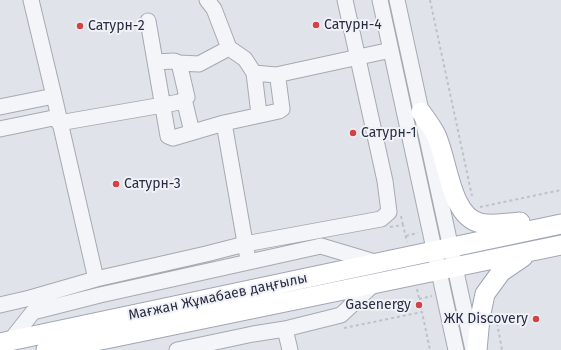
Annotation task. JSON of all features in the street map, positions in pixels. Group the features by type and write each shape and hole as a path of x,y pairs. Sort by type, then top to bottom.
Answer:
{"main road":[{"path":"421,112 436,135 446,160 451,184 458,205 471,213 480,223 497,225 543,218 561,220"},
{"name":"Мағжан Жұмабаев даңғылы","path":"5,342 561,224"},
{"name":"Мағжан Жұмабаев даңғылы","path":"46,350 106,339 561,245"},
{"path":"478,350 480,318 485,294 501,272 531,251"}],"street":[{"path":"31,0 96,279"},
{"path":"207,0 214,9 229,48 246,59 254,73 259,114"},
{"path":"5,342 32,305 96,279 191,258 245,244 381,219 388,212 385,181 345,0"},
{"path":"380,0 391,50 443,249"},
{"path":"398,2 421,112 447,269 444,294 456,350"},
{"path":"148,21 168,136 173,138 259,114 279,111 282,109 278,79 276,75"},
{"path":"155,62 174,61 179,63 199,64 229,48"},
{"path":"254,73 276,75 391,50"},
{"path":"0,129 180,102 187,97 179,63"},
{"path":"0,107 54,96"},
{"path":"184,100 192,132"},
{"path":"224,123 249,261"},
{"path":"0,305 32,305 100,295 321,246 378,263"},
{"path":"447,269 461,291 473,350"},
{"path":"177,350 285,329 341,315 375,283"},
{"path":"285,329 285,349"}],"path":[{"path":"430,0 471,213 561,190"},
{"path":"414,276 430,350"},
{"path":"340,329 422,312"}],"place":[{"name":"Сатурн-4","path":"316,25"},
{"name":"Сатурн-2","path":"80,26"},
{"name":"Сатурн-1","path":"353,133"},
{"name":"Сатурн-3","path":"116,184"},
{"name":"Gasenergy","path":"419,305"},
{"name":"ЖК Discovery","path":"536,319"}]}
